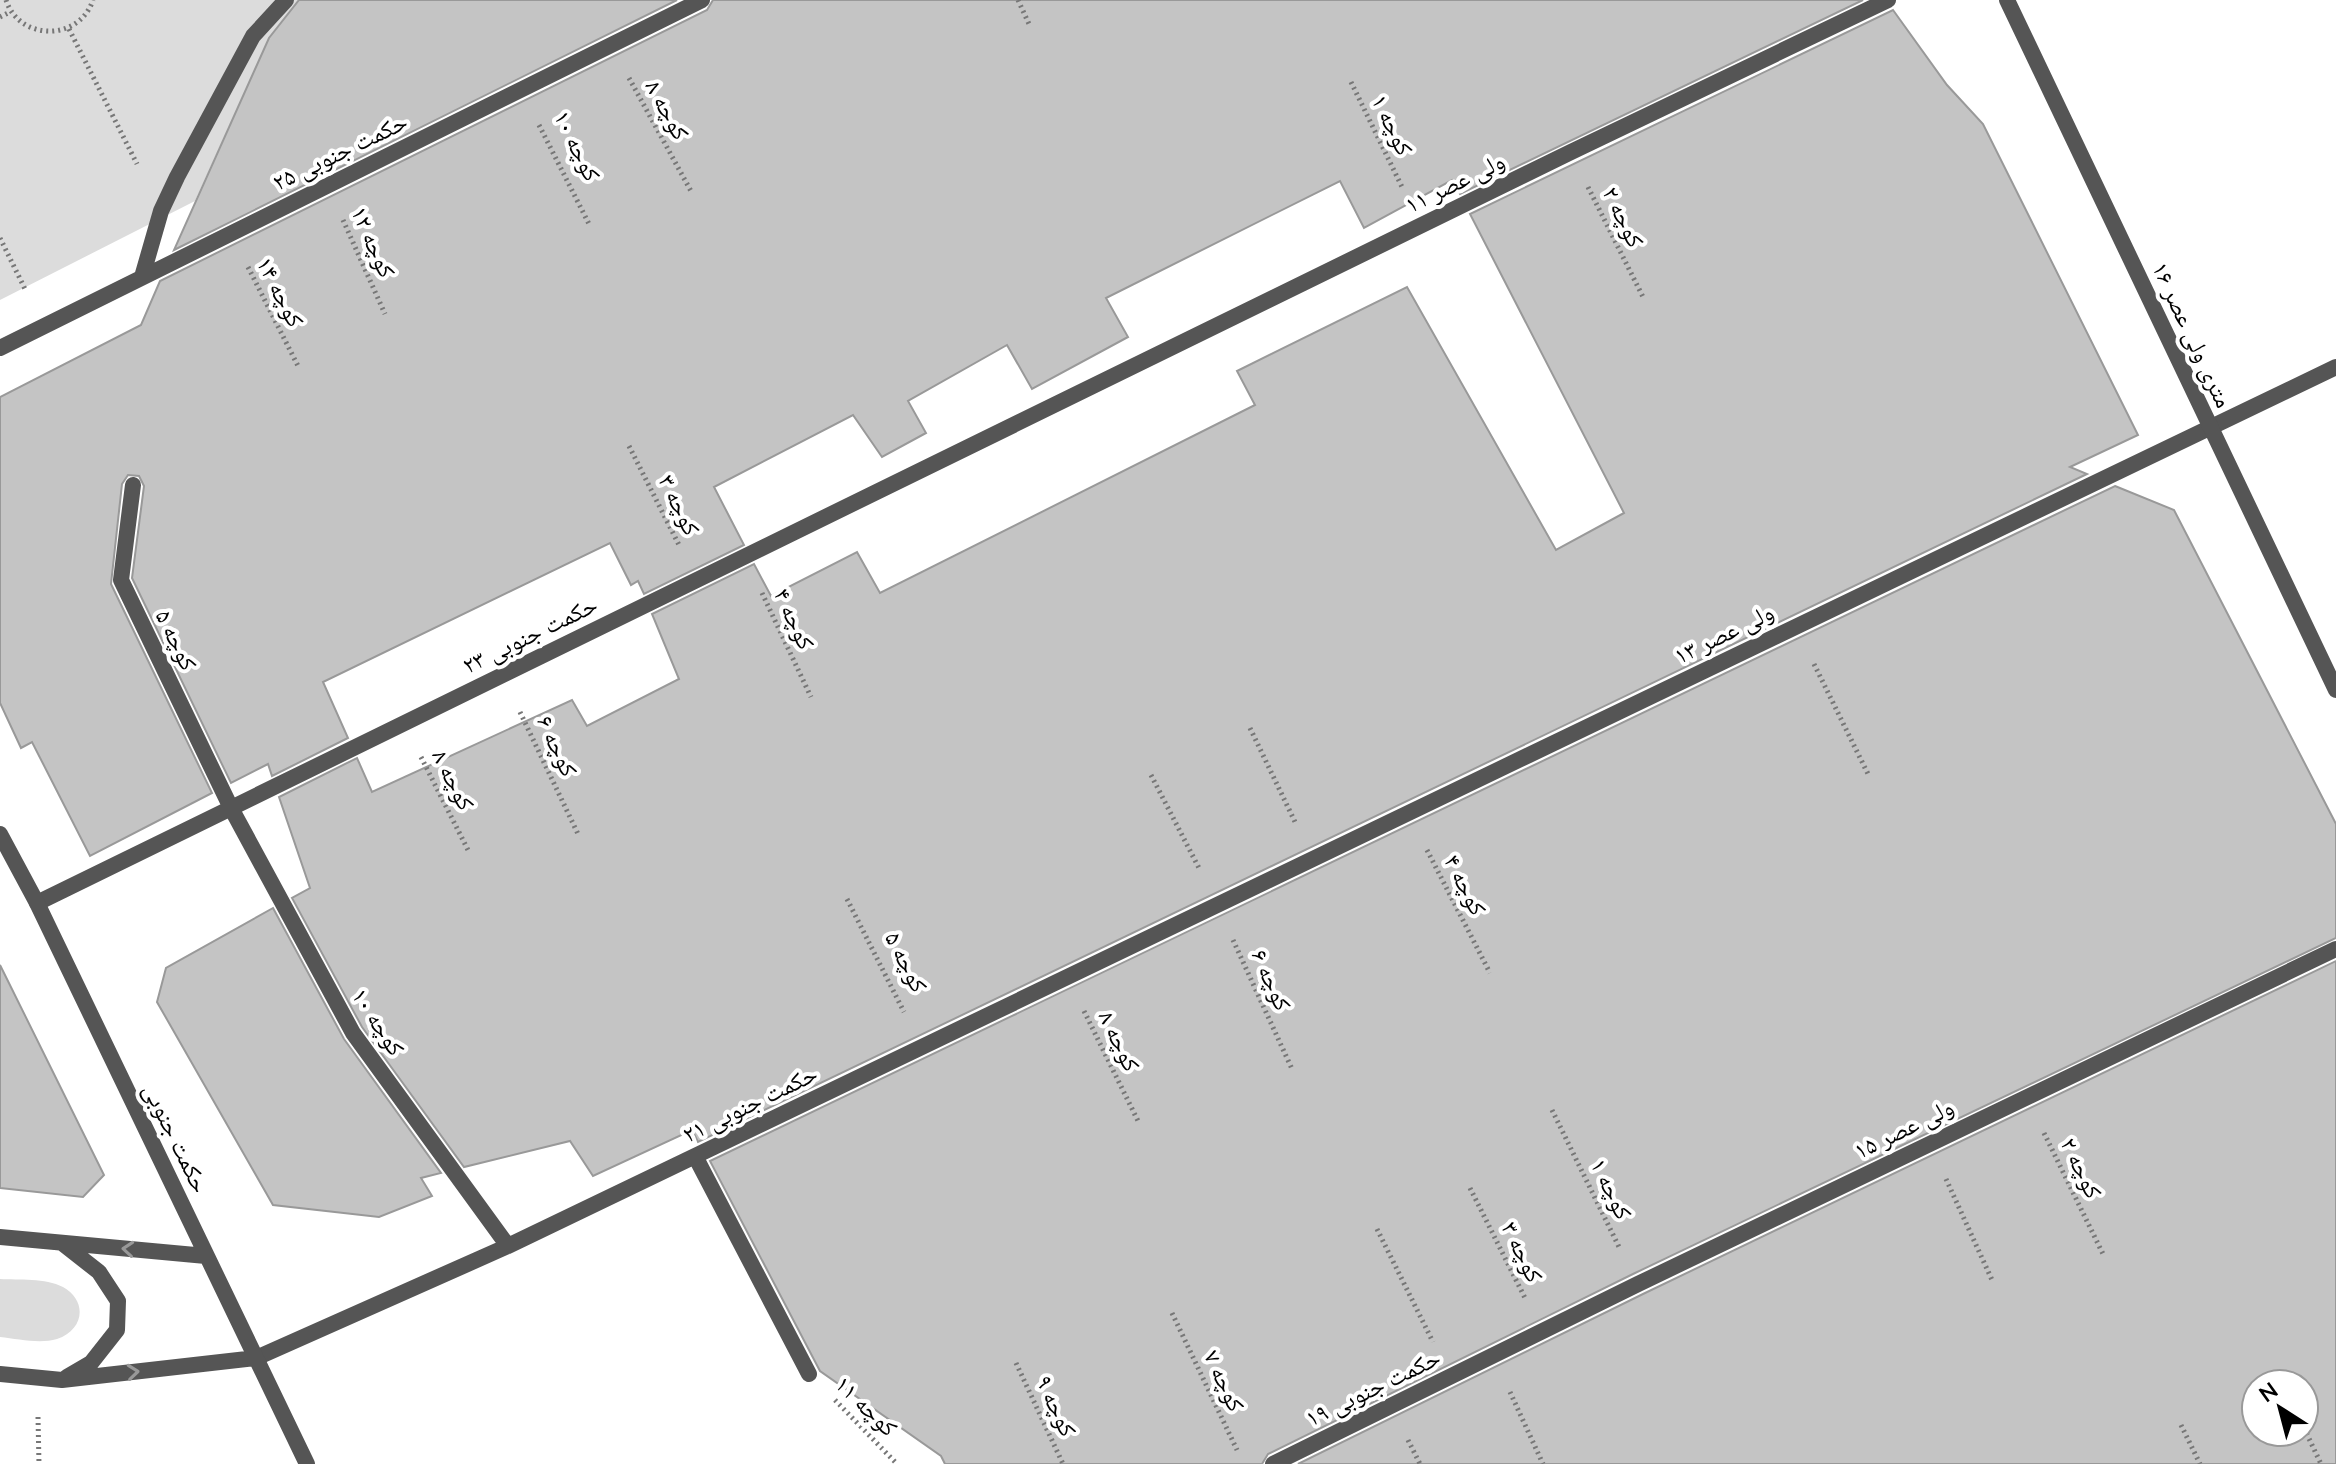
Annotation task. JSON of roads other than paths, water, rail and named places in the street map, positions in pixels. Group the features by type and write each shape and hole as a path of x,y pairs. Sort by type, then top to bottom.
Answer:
{"street":[{"path":"142,277 161,211 253,36 286,0"},
{"name":"حکمت جنوبی ۲۵","path":"0,348 702,0"},
{"name":"ولی عصر ۱۱","path":"1044,410 1888,0"},
{"name":"۱۶ متری ولی عصر","path":"2007,0 2336,690"},
{"name":"ولی عصر ۱۳","path":"1261,885 2336,367"},
{"name":"حکمت جنوبی ۲۳","path":"37,903 1044,410"},
{"name":"کوچه ۵","path":"133,485 121,580 231,808"},
{"name":"کوچه ۱۰","path":"231,808 353,1033 508,1246"},
{"name":"حکمت جنوبی","path":"0,834 37,903 307,1464"},
{"name":"حکمت جنوبی ۲۱","path":"0,1374 62,1380 256,1358 508,1246 1261,885"},
{"name":"ولی عصر ۱۵","path":"1493,1355 2336,949"},
{"path":"695,1156 809,1374"},
{"path":"0,1237 206,1256"},
{"path":"61,1243 99,1272 118,1301 117,1330 91,1363 62,1380"},
{"name":"حکمت جنوبی ۱۹","path":"1273,1464 1493,1355"}]}
